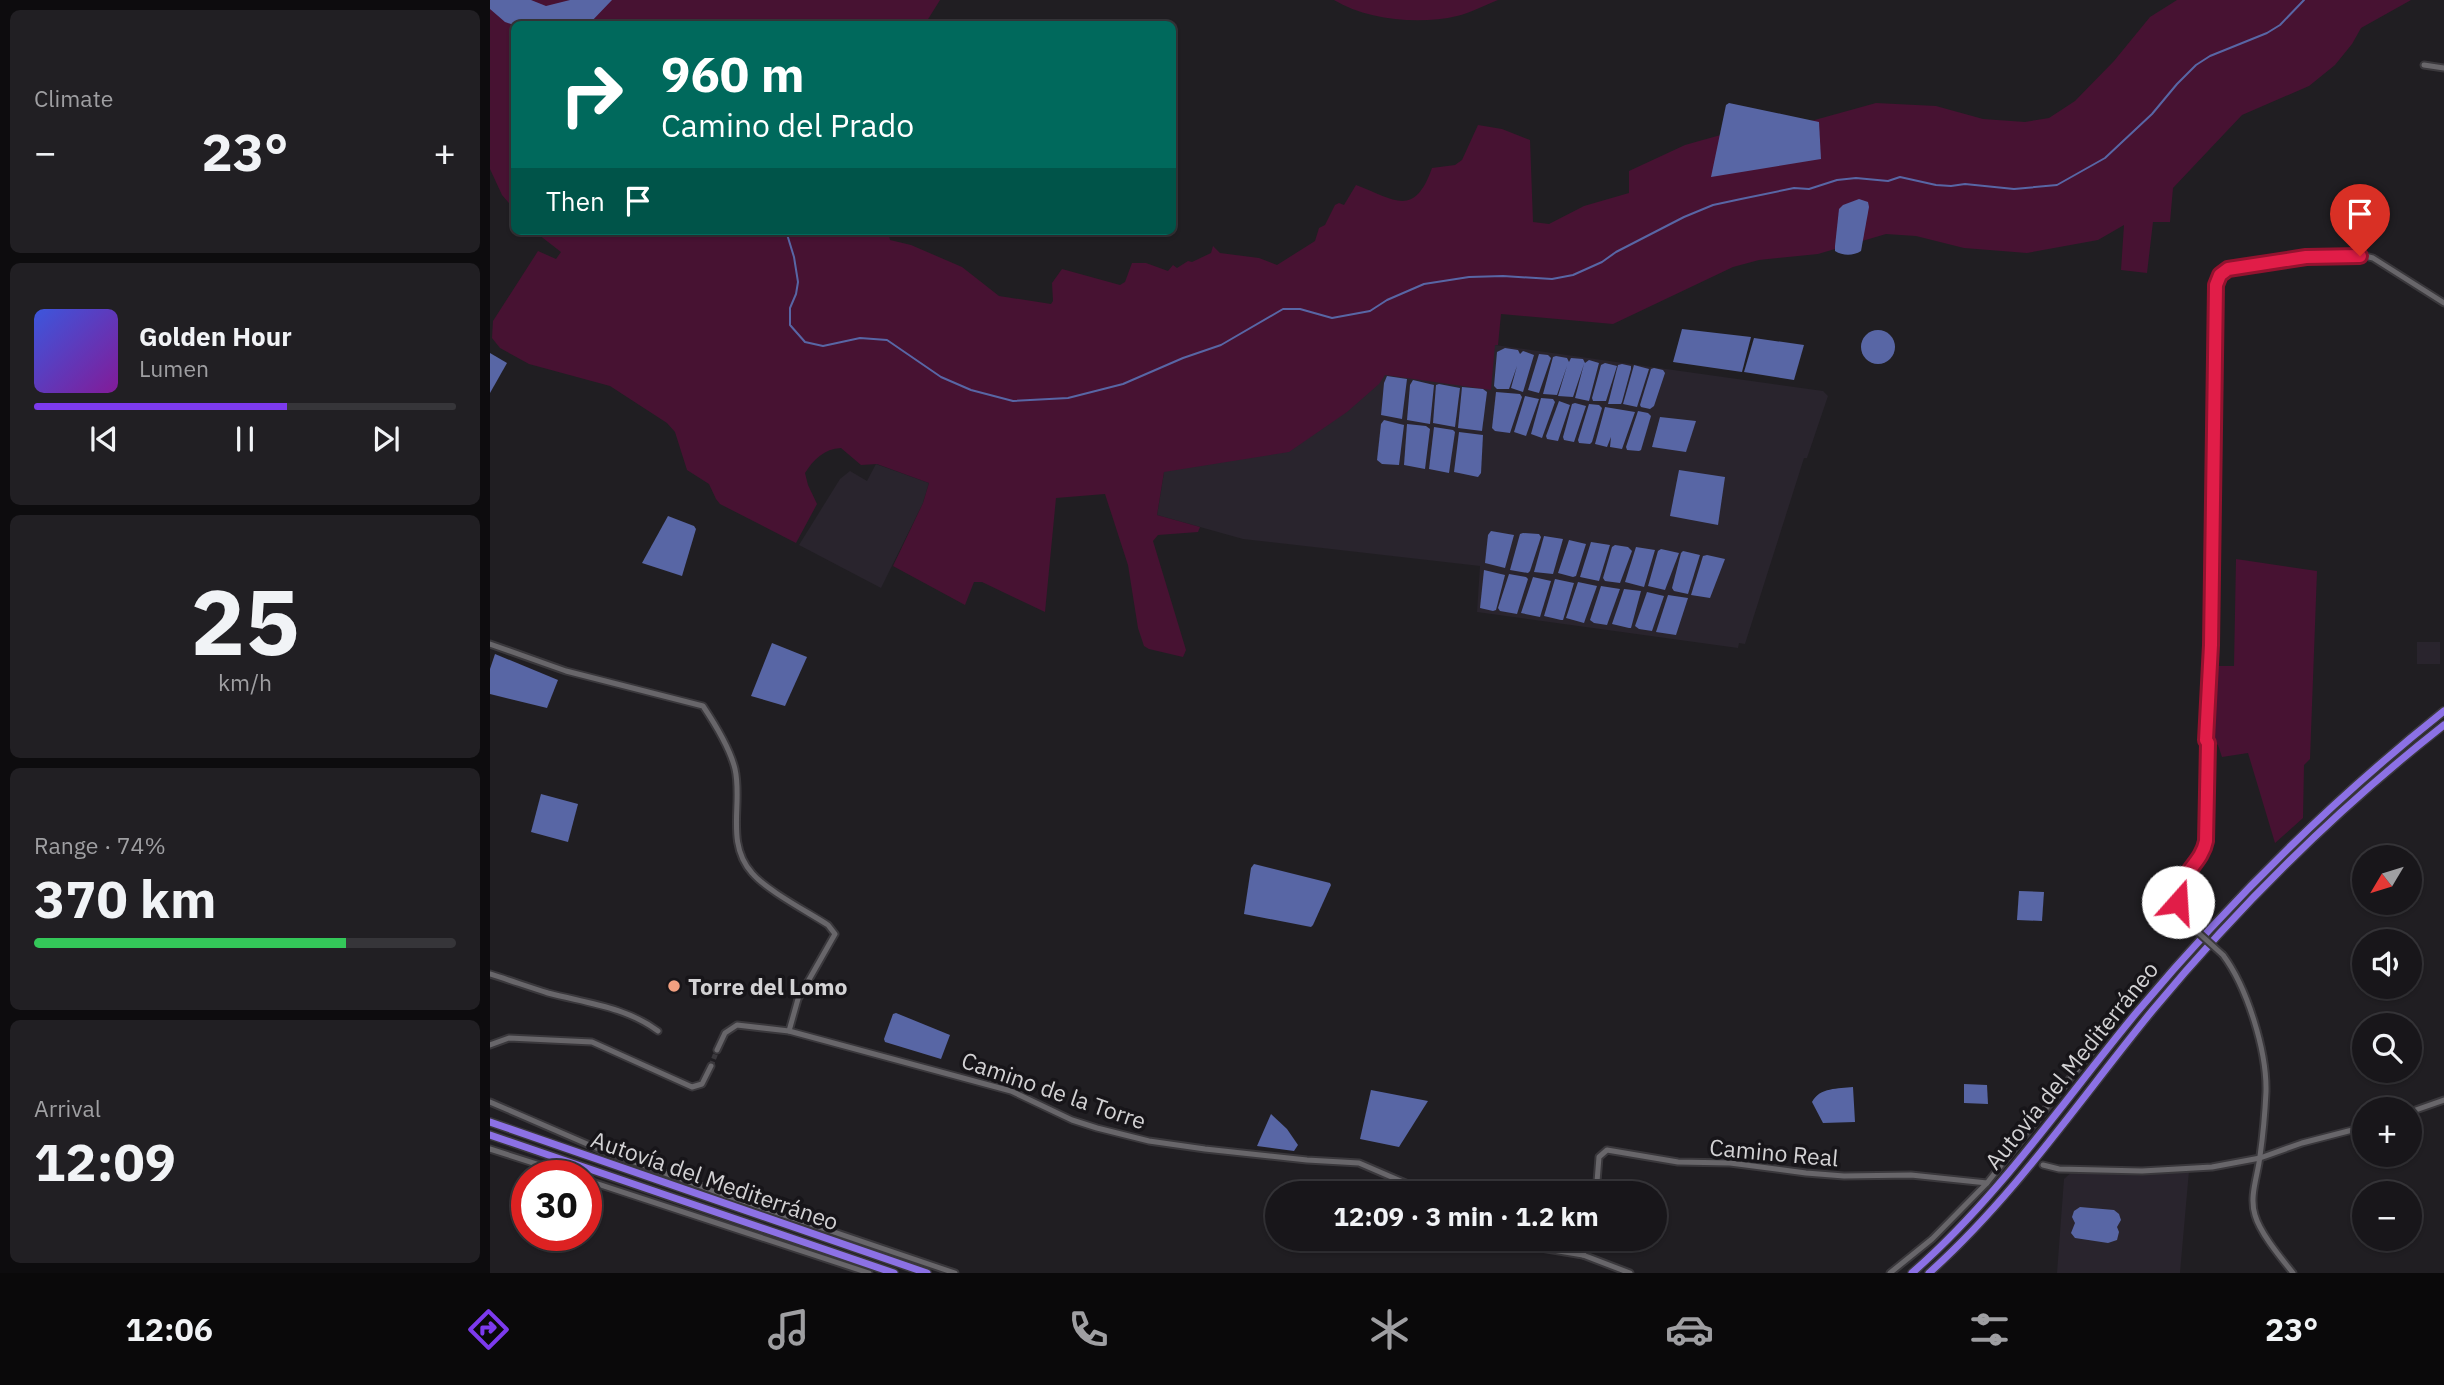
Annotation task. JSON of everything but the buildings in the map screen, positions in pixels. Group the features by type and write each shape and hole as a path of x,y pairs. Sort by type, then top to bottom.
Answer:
{"highway":[{"name":"Autovía del Mediterráneo","path":"1912,1273 1948,1240 1993,1191 2127,1024 2231,905 2328,810 2444,711"},
{"name":"Autovía del Mediterráneo","path":"1929,1273 2001,1199 2153,1010 2234,919 2317,835 2444,725"},
{"name":"Autovía del Mediterráneo","path":"490,1122 927,1273"},
{"name":"Autovía del Mediterráneo","path":"490,1135 894,1273"}],"street":[{"path":"2424,65 2444,68"},
{"path":"2293,1273 2253,1211 2266,1090 2254,1020 2233,970 2223,955 2191,926 2179,911 2177,894 2182,877 2201,856 2206,841 2206,740 2215,468 2215,299 2218,278 2228,269 2249,265 2306,257 2365,256 2373,258 2444,303"},
{"path":"490,644 566,671 703,706 734,766 736,831 739,851 745,864 755,877 833,928 835,934 798,999 789,1031"},
{"path":"490,974 613,1009 648,1023 658,1031"},
{"name":"Camino de la Torre","path":"717,1051 725,1033 737,1025 789,1031 1006,1090 1072,1120 1149,1141 1307,1160 1359,1163 1401,1181"},
{"path":"490,1045 509,1038 592,1042 692,1087 702,1084 711,1066"},
{"path":"1890,1273 1932,1239 1987,1182 2094,1048"},
{"path":"2422,1108 2444,1100"},
{"path":"490,1102 601,1150 955,1273"},
{"path":"2043,1166 2059,1169 2142,1171 2212,1167 2260,1158 2302,1143 2352,1131"},
{"path":"490,1149 524,1160"},
{"name":"Camino Real","path":"1597,1181 1599,1157 1606,1150 1678,1162 1730,1163 1806,1173 1844,1176 1911,1175 1987,1182"},
{"path":"602,1185 869,1273"},
{"path":"1559,1251 1583,1255 1630,1273"},
{"path":"1583,1255 1584,1251"}],"shaded area":[{"path":"490,0 940,0 927,21 511,21 511,206 502,195 490,169"},
{"path":"1334,0 1498,0 1457,16 1410,20 1377,16"},
{"path":"2177,0 2411,0 2361,28 2335,65 2309,86 2242,115 2173,188 2170,222 2153,222 2147,273 2121,270 2124,225 2098,240 2027,253 1964,248 1916,236 1886,234 1818,254 1759,260 1733,267 1613,324 1501,314 1491,390 1385,375 1379,384 1347,412 1289,452 1164,472 1157,515 1200,527 1198,532 1158,535 1153,541 1186,650 1183,657 1144,646 1138,628 1128,565 1105,494 1056,498 1045,612 982,582 974,582 965,605 893,566 923,503 929,483 877,464 861,465 841,448 829,450 816,459 805,473 817,504 796,543 720,504 709,484 687,470 675,432 667,423 610,386 529,364 500,348 492,338 493,321 538,251 556,259 561,252 539,235 889,235 890,240 911,245 962,267 999,296 1051,304 1052,283 1062,269 1120,285 1125,282 1132,263 1146,263 1168,271 1173,265 1177,268 1211,253 1213,246 1220,253 1259,258 1277,265 1315,241 1319,228 1325,225 1335,205 1344,205 1356,185 1402,201 1418,194 1432,168 1455,165 1462,160 1478,125 1502,129 1530,140 1533,222 1549,224 1584,206 1629,193 1629,171 1685,145 1735,131 1793,126 1876,103 1936,106 1983,119 2025,122 2049,118 2075,101 2114,61 2150,17"},
{"path":"1495,345 1823,391 1828,396 1807,458 1804,458 1745,644 1739,643 1738,648 1477,612 1480,566 1243,539 1157,515 1165,466 1383,375"},
{"path":"876,464 929,483 923,503 881,588 799,545 840,479 850,471 867,481"},
{"path":"2236,559 2317,571 2310,759 2304,765 2303,818 2275,843 2248,753 2222,757 2218,745 2210,740 2213,666 2234,666"},
{"path":"2417,642 2440,642 2440,664 2417,664"},
{"path":"2073,1171 2144,1174 2189,1171 2180,1273 2057,1273 2064,1179"}],"water":[{"path":"490,0 531,0 546,6 570,0 612,0 592,21 511,21 511,24 490,9"},
{"path":"1729,103 1819,122 1821,159 1711,177 1726,105"},
{"path":"1859,199 1868,202 1869,207 1861,251 1851,255 1841,254 1835,251 1839,209"},
{"path":"1682,329 1751,337 1742,372 1673,362"},
{"path":"1878,330 1890,335 1895,347 1890,359 1878,364 1866,359 1861,347 1866,335"},
{"path":"1754,338 1804,345 1794,380 1744,372"},
{"path":"1505,348 1518,350 1520,354 1523,351 1534,355 1523,392 1511,388 1517,366 1509,389 1497,389 1494,386 1497,352"},
{"path":"490,353 507,363 490,393"},
{"path":"1539,354 1551,358 1539,393 1528,390"},
{"path":"1553,357 1567,358 1569,362 1571,358 1583,359 1585,363 1589,360 1599,363 1589,401 1575,398 1584,364 1573,397 1558,396 1567,366 1557,395 1543,394"},
{"path":"1605,363 1617,366 1606,401 1593,401 1601,365"},
{"path":"1618,365 1631,366 1631,369 1622,402 1608,404"},
{"path":"1634,365 1649,369 1637,407 1623,404"},
{"path":"1651,369 1665,373 1654,406 1650,409 1640,405"},
{"path":"1387,376 1407,379 1402,419 1381,415"},
{"path":"1413,380 1434,385 1430,424 1407,420 1410,385"},
{"path":"1436,385 1460,388 1455,427 1433,423"},
{"path":"1462,387 1483,389 1487,392 1482,431 1458,428"},
{"path":"1496,392 1520,394 1522,397 1510,433 1492,428"},
{"path":"1525,396 1539,399 1526,436 1514,432"},
{"path":"1541,398 1553,399 1555,402 1542,438 1531,434"},
{"path":"1559,401 1570,405 1558,441 1547,439 1546,436"},
{"path":"1572,404 1586,406 1574,442 1564,440 1563,437"},
{"path":"1589,404 1602,408 1592,442 1579,443 1578,440"},
{"path":"1605,407 1635,412 1622,449 1610,447 1611,437 1607,447 1595,444"},
{"path":"1638,411 1651,416 1641,450 1627,450 1626,447"},
{"path":"1660,417 1696,421 1686,452 1652,447"},
{"path":"1384,420 1404,425 1399,465 1382,464 1377,460 1381,424"},
{"path":"1407,424 1430,429 1425,469 1404,465"},
{"path":"1434,427 1455,432 1449,473 1429,469"},
{"path":"1459,432 1483,435 1481,473 1478,477 1454,472"},
{"path":"1679,470 1725,477 1718,525 1670,516"},
{"path":"668,516 696,529 682,576 642,563"},
{"path":"1491,531 1514,535 1505,568 1485,563 1488,535"},
{"path":"1520,534 1539,534 1541,537 1528,573 1510,570"},
{"path":"1544,536 1563,539 1553,574 1534,572"},
{"path":"1569,540 1586,544 1576,576 1573,577 1558,573"},
{"path":"1591,542 1610,545 1599,581 1580,577"},
{"path":"1612,547 1628,547 1632,551 1620,583 1605,581 1603,578"},
{"path":"1636,547 1655,550 1644,587 1625,582"},
{"path":"1661,549 1679,553 1665,590 1648,586 1658,551"},
{"path":"1683,551 1700,555 1688,594 1674,591 1672,588"},
{"path":"1703,556 1725,559 1710,598 1691,595"},
{"path":"1484,570 1505,575 1496,610 1493,611 1480,608"},
{"path":"1509,574 1528,579 1517,614 1500,611 1498,608"},
{"path":"1533,577 1551,581 1540,617 1521,613"},
{"path":"1555,579 1574,583 1563,620 1544,616"},
{"path":"1578,582 1597,586 1584,623 1566,618"},
{"path":"1601,586 1620,589 1607,625 1590,620"},
{"path":"1624,589 1641,591 1631,628 1612,624"},
{"path":"1647,592 1664,596 1652,631 1635,626"},
{"path":"1668,595 1688,598 1676,635 1656,632"},
{"path":"772,643 807,657 785,706 751,696"},
{"path":"495,654 558,680 547,708 490,694 490,669"},
{"path":"541,794 578,804 568,842 531,832"},
{"path":"1254,864 1330,883 1311,927 1244,914 1251,868"},
{"path":"2019,891 2044,892 2042,921 2017,920"},
{"path":"893,1014 950,1035 941,1059 885,1042"},
{"path":"1964,1084 1987,1085 1988,1104 1964,1103"},
{"path":"1853,1087 1855,1122 1823,1123 1812,1102 1815,1097 1830,1090"},
{"path":"1371,1090 1428,1101 1399,1147 1360,1139"},
{"path":"1271,1114 1287,1129 1298,1145 1294,1151 1257,1146"},
{"path":"2080,1207 2114,1210 2119,1214 2121,1220 2117,1227 2117,1240 2108,1243 2075,1238 2071,1233 2075,1223 2072,1217 2074,1211"}],"waterway":[{"path":"787,235 798,282 790,308 790,325 805,342 823,346 860,338 887,340 941,377 971,390 1013,401 1068,398 1123,384 1221,345 1283,309 1300,309 1332,318 1370,311 1387,300 1424,284 1469,277 1552,279 1573,275 1684,217 1713,205 1856,178 1888,181 1900,177 1936,185 1965,184 2014,189 2057,185 2105,158 2152,114 2196,65 2210,56 2267,33 2280,25 2304,0"}],"tunnel":[{"path":"711,1066 717,1050"}],"place":[{"name":"Torre del Lomo","path":"674,986"}],"route":[{"path":"2178,902 2177,894 2182,877 2201,856 2206,841 2216,285 2220,275 2228,269 2306,257 2360,256"}]}
